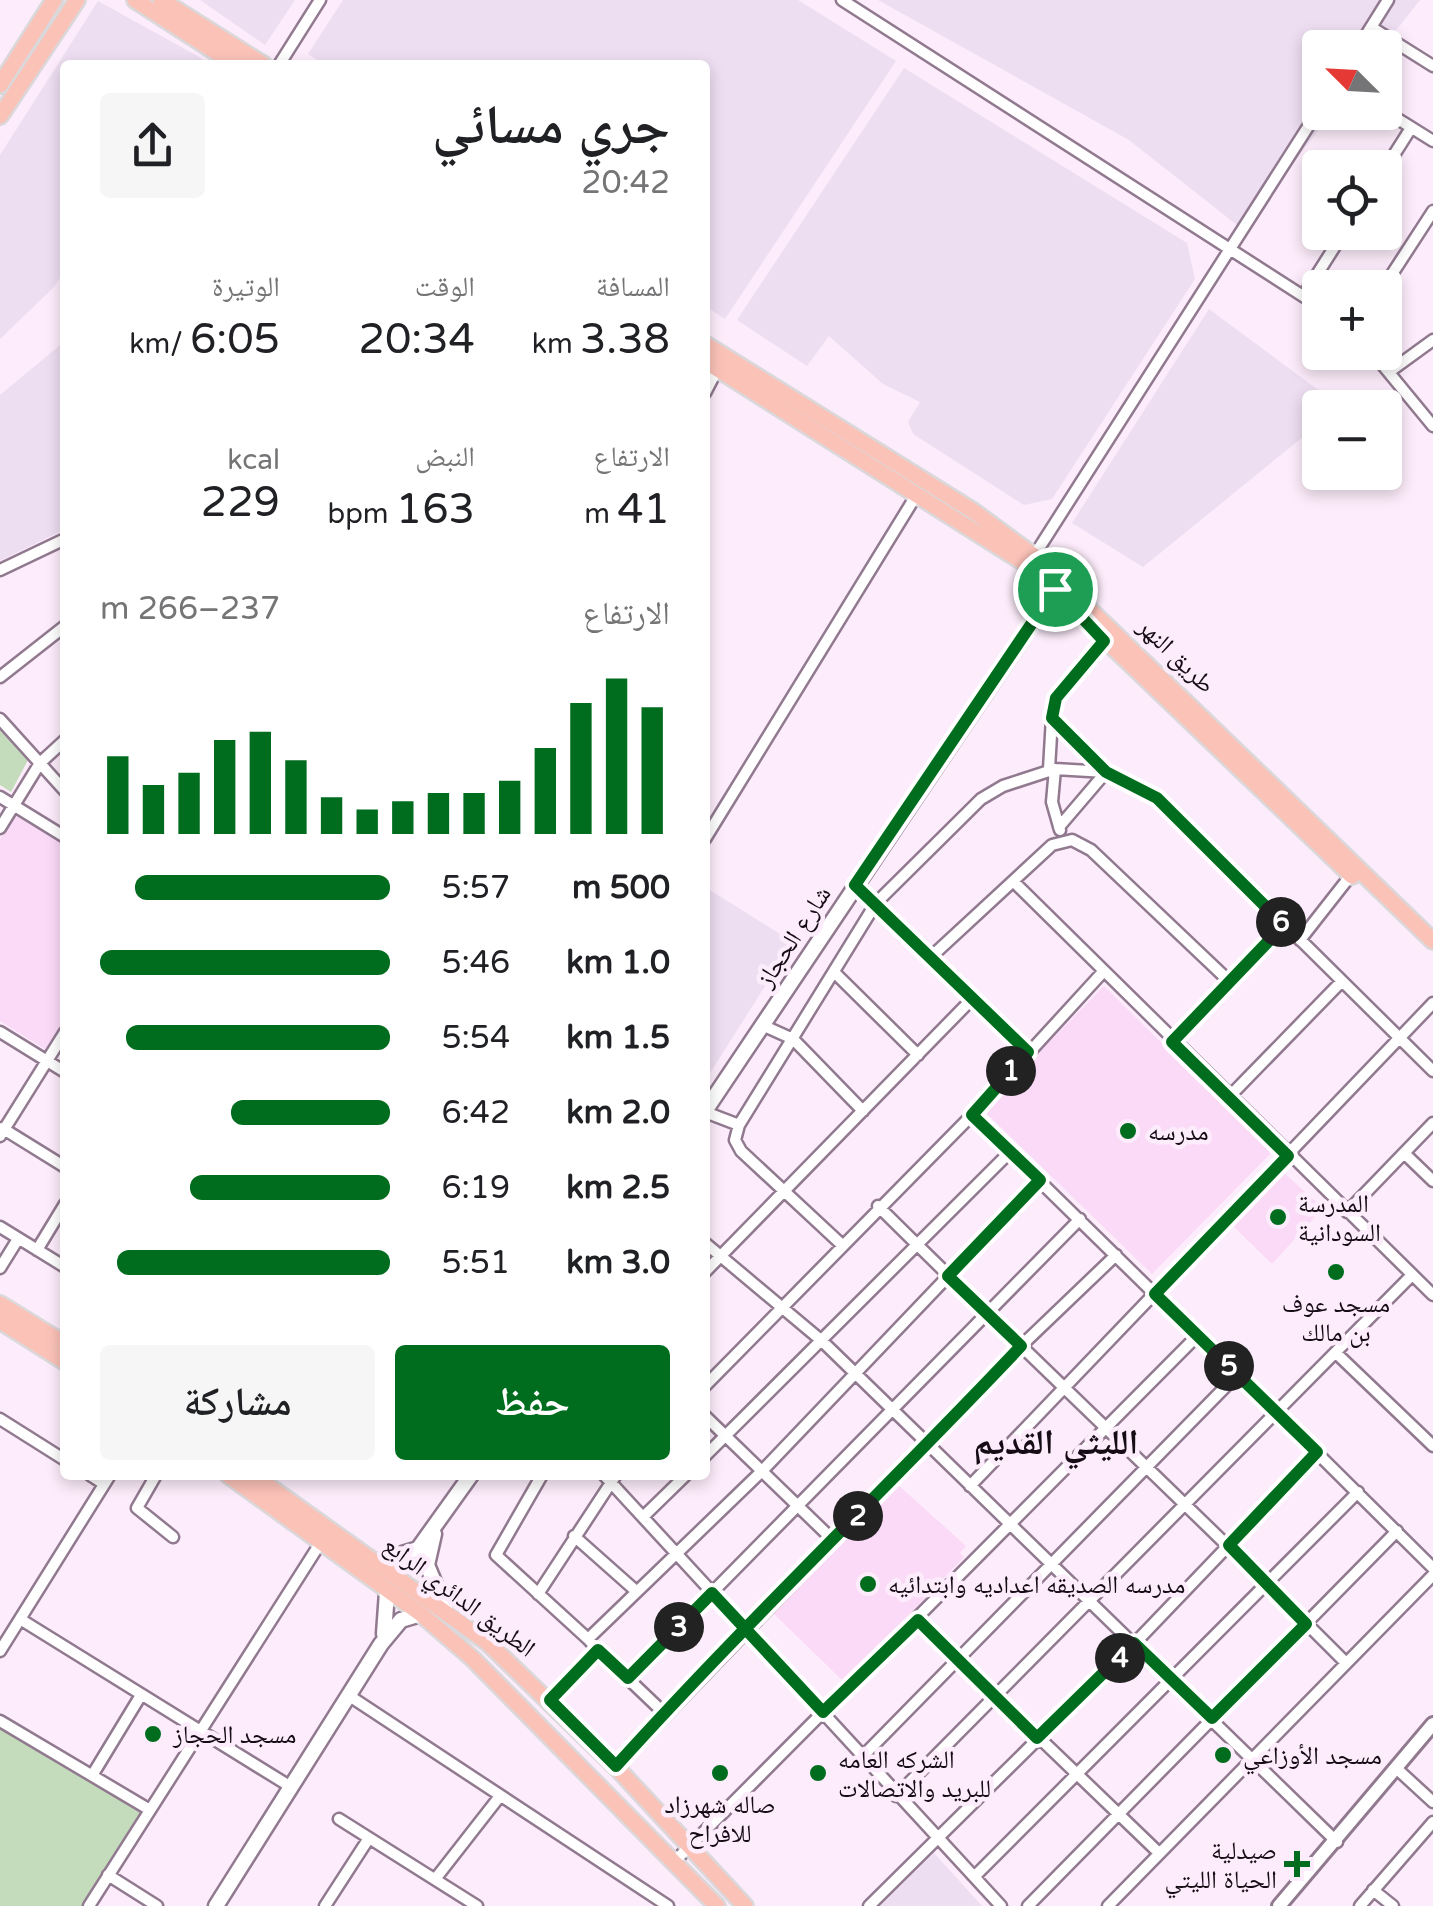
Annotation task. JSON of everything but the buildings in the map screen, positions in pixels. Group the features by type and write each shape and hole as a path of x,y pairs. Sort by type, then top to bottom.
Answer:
{"main road":[{"path":"0,69 43,0"},
{"path":"0,100 54,0"},
{"path":"0,85 64,0"},
{"path":"0,116 77,0"},
{"path":"134,0 228,60"},
{"path":"163,1 256,60"},
{"name":"طريق النهر","path":"716,362 973,511 1034,556 1433,941"},
{"name":"طريق النهر","path":"716,362 1026,564 1433,954"},
{"name":"شارع الحجاز","path":"710,1104 1055,589"},
{"path":"0,1304 60,1341"},
{"path":"0,1321 60,1359"},
{"name":"الطريق الدائري الرابع","path":"235,1480 421,1614 509,1692 716,1906"},
{"name":"الطريق الدائري الرابع","path":"259,1480 446,1611 550,1700 745,1906"},
{"path":"376,1562 410,1554 434,1534 468,1480"},
{"path":"434,1534 427,1565 446,1611"},
{"path":"380,1644 387,1622 387,1592"},
{"path":"216,1906 380,1644 401,1620 421,1614"}],"street":[{"path":"281,60 320,0"},
{"path":"842,0 1302,294"},
{"path":"1369,30 1388,0"},
{"path":"1371,27 1433,66"},
{"path":"1402,122 1433,141"},
{"path":"1398,150 1412,128"},
{"path":"1034,556 1306,130"},
{"path":"1395,270 1433,211"},
{"path":"1433,340 1389,372 1433,426"},
{"path":"710,830 917,494"},
{"path":"0,570 60,541"},
{"path":"0,677 60,630"},
{"path":"1063,841 1052,802 1052,718 1056,698 1104,641"},
{"path":"1052,718 1106,772 1157,798 1433,1071"},
{"path":"0,719 60,785"},
{"path":"0,828 40,763 60,745"},
{"path":"841,1244 737,1146 739,1124 836,974 876,903 981,799 1052,769 1106,772"},
{"path":"1059,826 1106,772"},
{"path":"0,797 60,834"},
{"path":"932,956 1052,845 1063,841 1091,850 1229,981"},
{"path":"1300,940 1351,875"},
{"path":"1014,882 1172,1042 1433,1294"},
{"path":"855,885 1028,1052"},
{"path":"1172,1042 1284,925"},
{"path":"710,1381 878,1206 972,1115 1102,973"},
{"path":"836,974 918,1055"},
{"path":"1229,1096 1342,981"},
{"path":"710,1267 974,998"},
{"path":"970,1486 1433,1003"},
{"path":"762,1025 793,1039 863,1111"},
{"path":"0,1032 60,1069"},
{"path":"60,1040 2,1130 60,1163"},
{"path":"710,1114 739,1124"},
{"path":"972,1115 1278,1412 1433,1571 1108,1906"},
{"path":"1347,1212 1433,1123"},
{"path":"710,1451 1010,1152"},
{"path":"1404,1153 1433,1181"},
{"path":"588,1639 762,1471 1040,1180"},
{"path":"878,1206 1106,1430 1188,1503 1346,1663"},
{"path":"37,1250 60,1212"},
{"path":"628,1678 1080,1220"},
{"path":"0,1227 60,1265"},
{"path":"0,1268 18,1238"},
{"path":"710,1246 822,1341 1336,1842"},
{"path":"616,1766 1021,1346 1116,1255"},
{"path":"896,1796 1412,1275"},
{"path":"675,1860 1197,1336"},
{"path":"1336,1353 1433,1446"},
{"path":"862,1757 1238,1374"},
{"path":"0,1420 60,1457"},
{"path":"710,1421 833,1540"},
{"path":"869,1906 1134,1643 1317,1452"},
{"path":"0,1651 107,1480"},
{"path":"153,1480 137,1508 173,1537"},
{"path":"539,1480 496,1555 664,1713"},
{"path":"538,1594 608,1480"},
{"path":"613,1480 896,1796 1001,1906"},
{"path":"644,1516 681,1480"},
{"path":"974,1876 1078,1777 1358,1492"},
{"path":"1028,1906 1397,1531"},
{"path":"574,1536 636,1591"},
{"path":"89,1906 322,1542"},
{"path":"20,1620 291,1787"},
{"path":"918,1620 1159,1853"},
{"path":"550,1700 598,1650"},
{"path":"348,1695 660,1904"},
{"path":"94,1774 141,1696"},
{"path":"0,1721 150,1810"},
{"path":"1279,1906 1433,1724"},
{"path":"1396,1768 1433,1802"},
{"path":"436,1878 500,1796"},
{"path":"339,1819 475,1905"},
{"path":"1360,1906 1433,1822"},
{"path":"325,1906 369,1838"},
{"path":"108,1875 157,1906"},
{"path":"1373,1890 1392,1906"}],"shaded area":[{"path":"200,0 295,0 265,45"},
{"path":"343,0 798,0 896,61 725,319 710,309 710,60 317,60 308,54"},
{"path":"878,0 1420,0 1396,30 1302,30 1302,130 1319,130 1242,229 1129,140"},
{"path":"98,1 203,59 202,60 60,60"},
{"path":"60,61 60,278 0,339 0,155"},
{"path":"904,68 1187,243 1195,279 1052,499 1024,505 913,434 908,422 920,402 883,384 829,336 807,366 737,320"},
{"path":"1209,309 1318,390 1302,390 1302,438 1143,567 1072,523"},
{"path":"60,345 60,531 0,561 0,395"},
{"path":"15,815 60,842 60,1032 48,1051 0,1021 0,839"},
{"path":"710,890 793,942 710,1073"},
{"name":"مدرسه","path":"1104,986 1272,1152 1152,1274 983,1110"},
{"name":"المدرسة السودانية","path":"1284,1173 1323,1208 1272,1264 1233,1226"},
{"name":"مدرسه الصديقه اعداديه وابتدائيه","path":"897,1484 966,1546 960,1553 964,1557 844,1682 771,1611"},
{"path":"934,1853 982,1906 880,1906"}],"green space":[{"path":"0,730 28,760 11,792 0,785"},
{"path":"0,1718 149,1810 87,1906 0,1906"}],"place":[{"name":"مدرسه","path":"1128,1131"},
{"name":"المدرسة السودانية","path":"1278,1217"},
{"name":"مسجد عوف بن مالك","path":"1336,1272"},
{"name":"مدرسه الصديقه اعداديه وابتدائيه","path":"868,1584"},
{"name":"مسجد الحجاز","path":"153,1734"},
{"name":"مسجد الأوزاعي","path":"1223,1755"},
{"name":"صاله شهرزاد للافراح","path":"720,1773"},
{"name":"الشركه العامه للبريد والاتصالات","path":"818,1773"},
{"name":"صيدلية الحياة الليتي","path":"1297,1864"}],"district":[{"name":"الليثي القديم","path":"1056,1442"}],"route":[{"path":"1055,589 855,885 904,928 1028,1052 972,1115 1040,1180 948,1276 1021,1346 928,1445 746,1631 664,1713 616,1766 550,1700 598,1650 628,1678 712,1593 746,1631 823,1712 918,1620 1037,1738 1134,1643 1212,1718 1306,1624 1229,1545 1317,1452 1155,1294 1288,1156 1172,1042 1284,925 1157,798 1106,772 1052,718 1053,702 1104,641 1055,589"}]}
